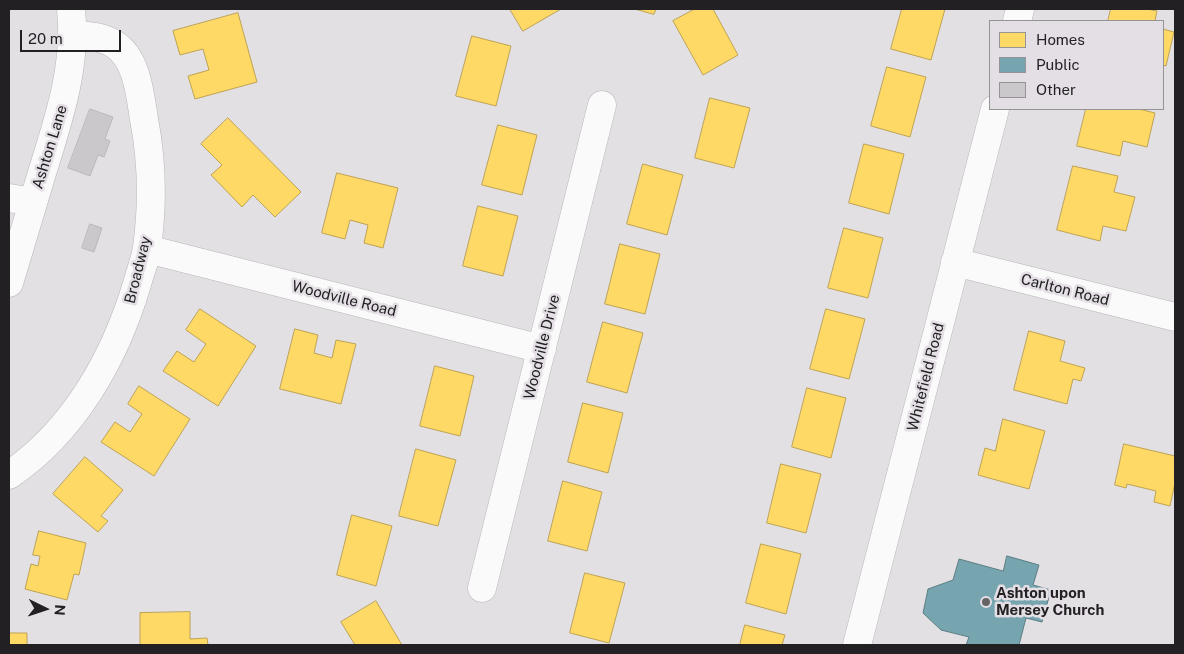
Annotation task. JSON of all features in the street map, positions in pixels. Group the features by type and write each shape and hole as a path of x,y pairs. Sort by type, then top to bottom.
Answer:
{"street":[{"name":"Ashton Lane","path":"9,283 21,200 63,106 70,70 72,21"},
{"name":"Broadway","path":"9,475 24,465 57,434 86,396 112,350 132,300 147,249 152,198 150,149 133,69 125,53 113,43 98,37 72,21"},
{"name":"Woodville Drive","path":"482,588 602,105"},
{"name":"Whitefield Road","path":"857,645 995,110"},
{"name":"Woodville Road","path":"147,249 542,349"},
{"name":"Carlton Road","path":"955,262 1175,317"}],"building: Homes":[{"path":"510,9 561,9 523,31"},
{"path":"635,9 656,9 654,14"},
{"path":"695,9 713,9 738,55 703,75 673,21"},
{"path":"902,9 945,9 931,60 891,49"},
{"path":"1111,9 1147,9 1157,11 1155,20 1108,20"},
{"path":"238,13 257,82 195,99 188,76 209,70 203,49 180,55 173,31"},
{"path":"1164,29 1174,32 1166,66 1164,65"},
{"path":"472,36 511,46 496,106 456,96"},
{"path":"887,67 926,77 910,137 871,126"},
{"path":"710,98 750,108 734,168 695,158"},
{"path":"1086,110 1143,110 1155,113 1147,147 1123,141 1120,156 1077,146"},
{"path":"228,118 301,192 275,217 253,195 242,207 211,175 222,165 201,144"},
{"path":"498,125 537,135 522,195 482,185"},
{"path":"864,144 904,154 889,214 849,203"},
{"path":"643,164 683,175 667,235 627,224"},
{"path":"1073,166 1118,176 1114,192 1135,197 1126,231 1103,226 1100,241 1057,230"},
{"path":"337,173 398,188 383,248 364,243 368,225 350,220 345,239 322,233"},
{"path":"478,206 518,216 503,276 463,266"},
{"path":"844,228 883,238 868,298 828,288"},
{"path":"620,244 660,254 645,314 605,304"},
{"path":"200,309 256,346 218,406 163,371 177,351 194,362 206,344 186,330"},
{"path":"826,309 865,319 849,379 810,369"},
{"path":"603,322 643,333 627,393 587,382"},
{"path":"295,329 318,335 314,353 332,358 336,340 356,344 341,404 280,389"},
{"path":"1029,331 1065,341 1060,361 1085,368 1081,381 1073,379 1067,404 1014,390"},
{"path":"435,366 474,376 460,436 420,426"},
{"path":"139,386 190,419 154,476 101,442 115,422 130,432 142,414 128,404"},
{"path":"807,388 846,398 831,458 792,447"},
{"path":"583,403 623,413 608,473 568,462"},
{"path":"1003,419 1045,431 1029,489 978,475 985,448 995,451"},
{"path":"1124,444 1175,456 1175,483 1170,506 1154,502 1156,491 1127,484 1126,488 1115,485"},
{"path":"416,449 456,460 438,526 399,516"},
{"path":"85,457 123,490 101,516 108,521 98,532 53,494"},
{"path":"781,464 821,474 806,533 767,523"},
{"path":"563,481 602,492 587,551 548,541"},
{"path":"352,515 392,526 376,586 337,575"},
{"path":"39,531 86,543 79,575 74,574 67,600 25,589 31,564 38,566 40,556 33,555"},
{"path":"761,544 801,554 786,614 746,603"},
{"path":"585,573 625,583 609,643 570,633"},
{"path":"376,601 402,645 355,645 341,622"},
{"path":"190,612 190,639 207,638 208,645 140,645 140,613"},
{"path":"745,625 785,635 782,645 740,645"},
{"path":"9,633 27,633 27,645 9,645"}],"building: Public":[{"name":"Ashton upon Mersey Church","path":"1007,556 1039,565 1033,585 1051,590 1042,622 1026,618 1019,645 966,645 969,637 941,630 923,613 928,589 953,580 959,559 1003,571"}],"building: Other":[{"path":"90,109 113,117 105,139 110,141 104,157 98,155 90,176 68,168"},
{"path":"90,224 102,228 94,252 82,248"}],"place":[{"name":"Ashton upon Mersey Church","path":"986,602"}]}
